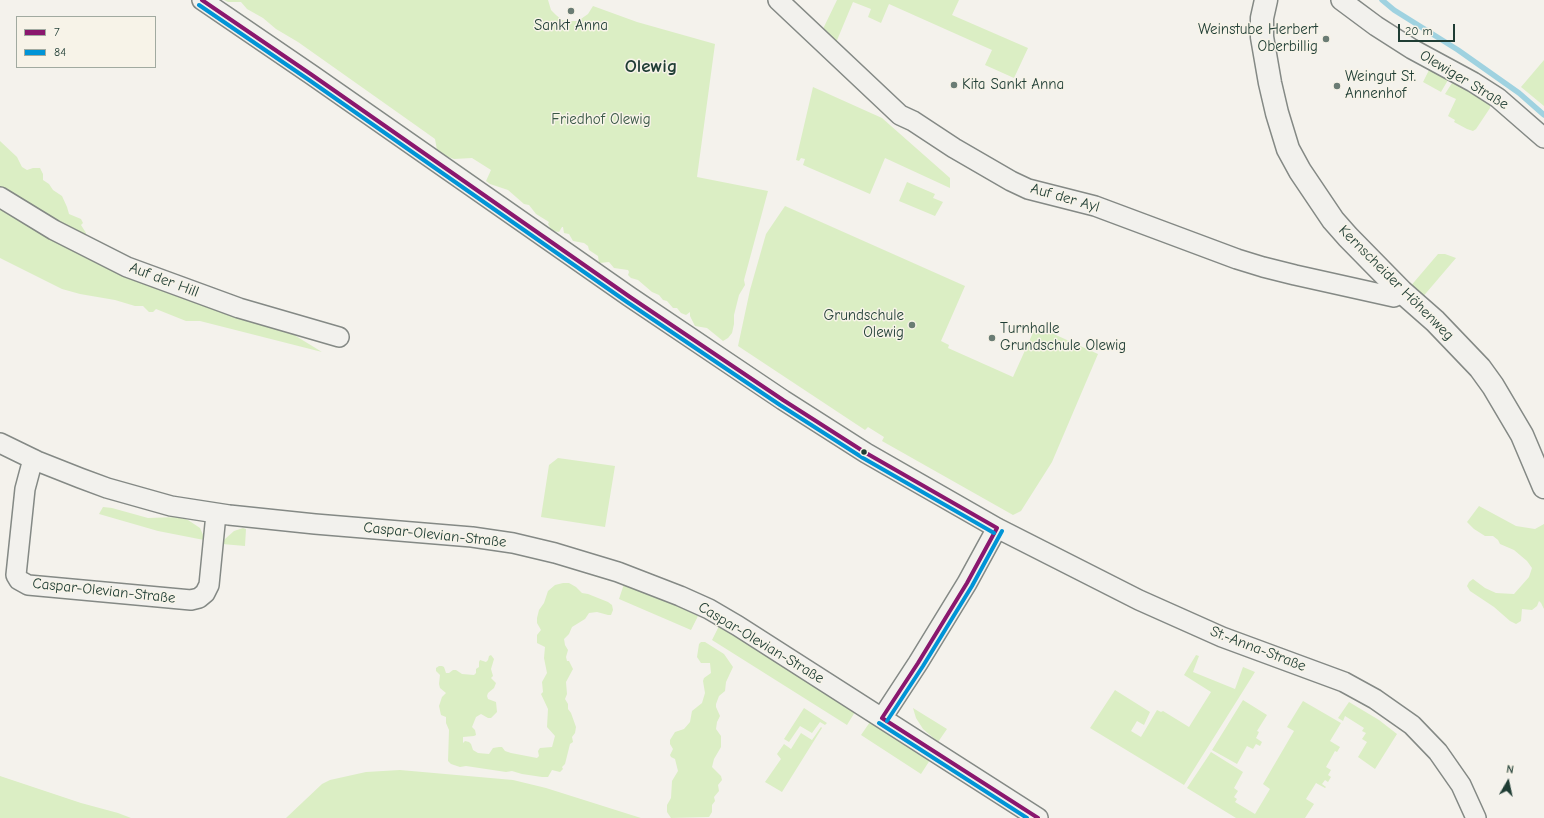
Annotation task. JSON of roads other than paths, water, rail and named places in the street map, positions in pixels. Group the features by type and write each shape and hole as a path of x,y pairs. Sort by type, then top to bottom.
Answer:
{"street":[{"name":"St.-Anna-Straße","path":"202,0 630,297 783,400 866,453 997,528 1139,600 1222,637 1344,682 1375,699 1412,725 1438,752 1461,785 1476,818"},
{"name":"Auf der Ayl","path":"778,0 900,115 1011,182 1028,189 1095,206 1257,265 1394,297 1402,292"},
{"name":"Kernscheider Höhenweg","path":"1266,0 1262,18 1263,49 1277,113 1288,149 1300,171 1333,220 1402,292 1435,321 1480,368 1493,386 1522,435 1544,487"},
{"name":"Olewiger Straße","path":"1347,2 1376,26 1412,49 1473,82 1498,98 1544,138"},
{"name":"Auf der Hill","path":"0,197 54,230 128,267 238,308 339,337"},
{"name":"Caspar-Olevian-Straße","path":"0,443 33,459 80,478 171,506 216,514 472,537 513,543 589,562 680,596 709,609 738,626 1038,818"},
{"name":"Caspar-Olevian-Straße","path":"33,459 25,489 16,575 19,580 28,584 192,600 199,598 205,593 209,585 216,514"},
{"path":"882,718 923,656 964,589 997,528"}],"waterway":[{"path":"1382,0 1394,10 1458,50 1519,93 1544,115"}],"place":[{"name":"Sankt Anna","path":"571,11"},
{"name":"Weinstube Herbert Oberbillig","path":"1326,39"},
{"name":"Kita Sankt Anna","path":"954,85"},
{"name":"Weingut St. Annenhof","path":"1337,86"},
{"name":"Grundschule Olewig","path":"912,325"},
{"name":"Turnhalle Grundschule Olewig","path":"992,338"}],"district":[{"name":"Olewig","path":"651,67"}],"park label":[{"name":"Friedhof Olewig","path":"601,120"}]}
